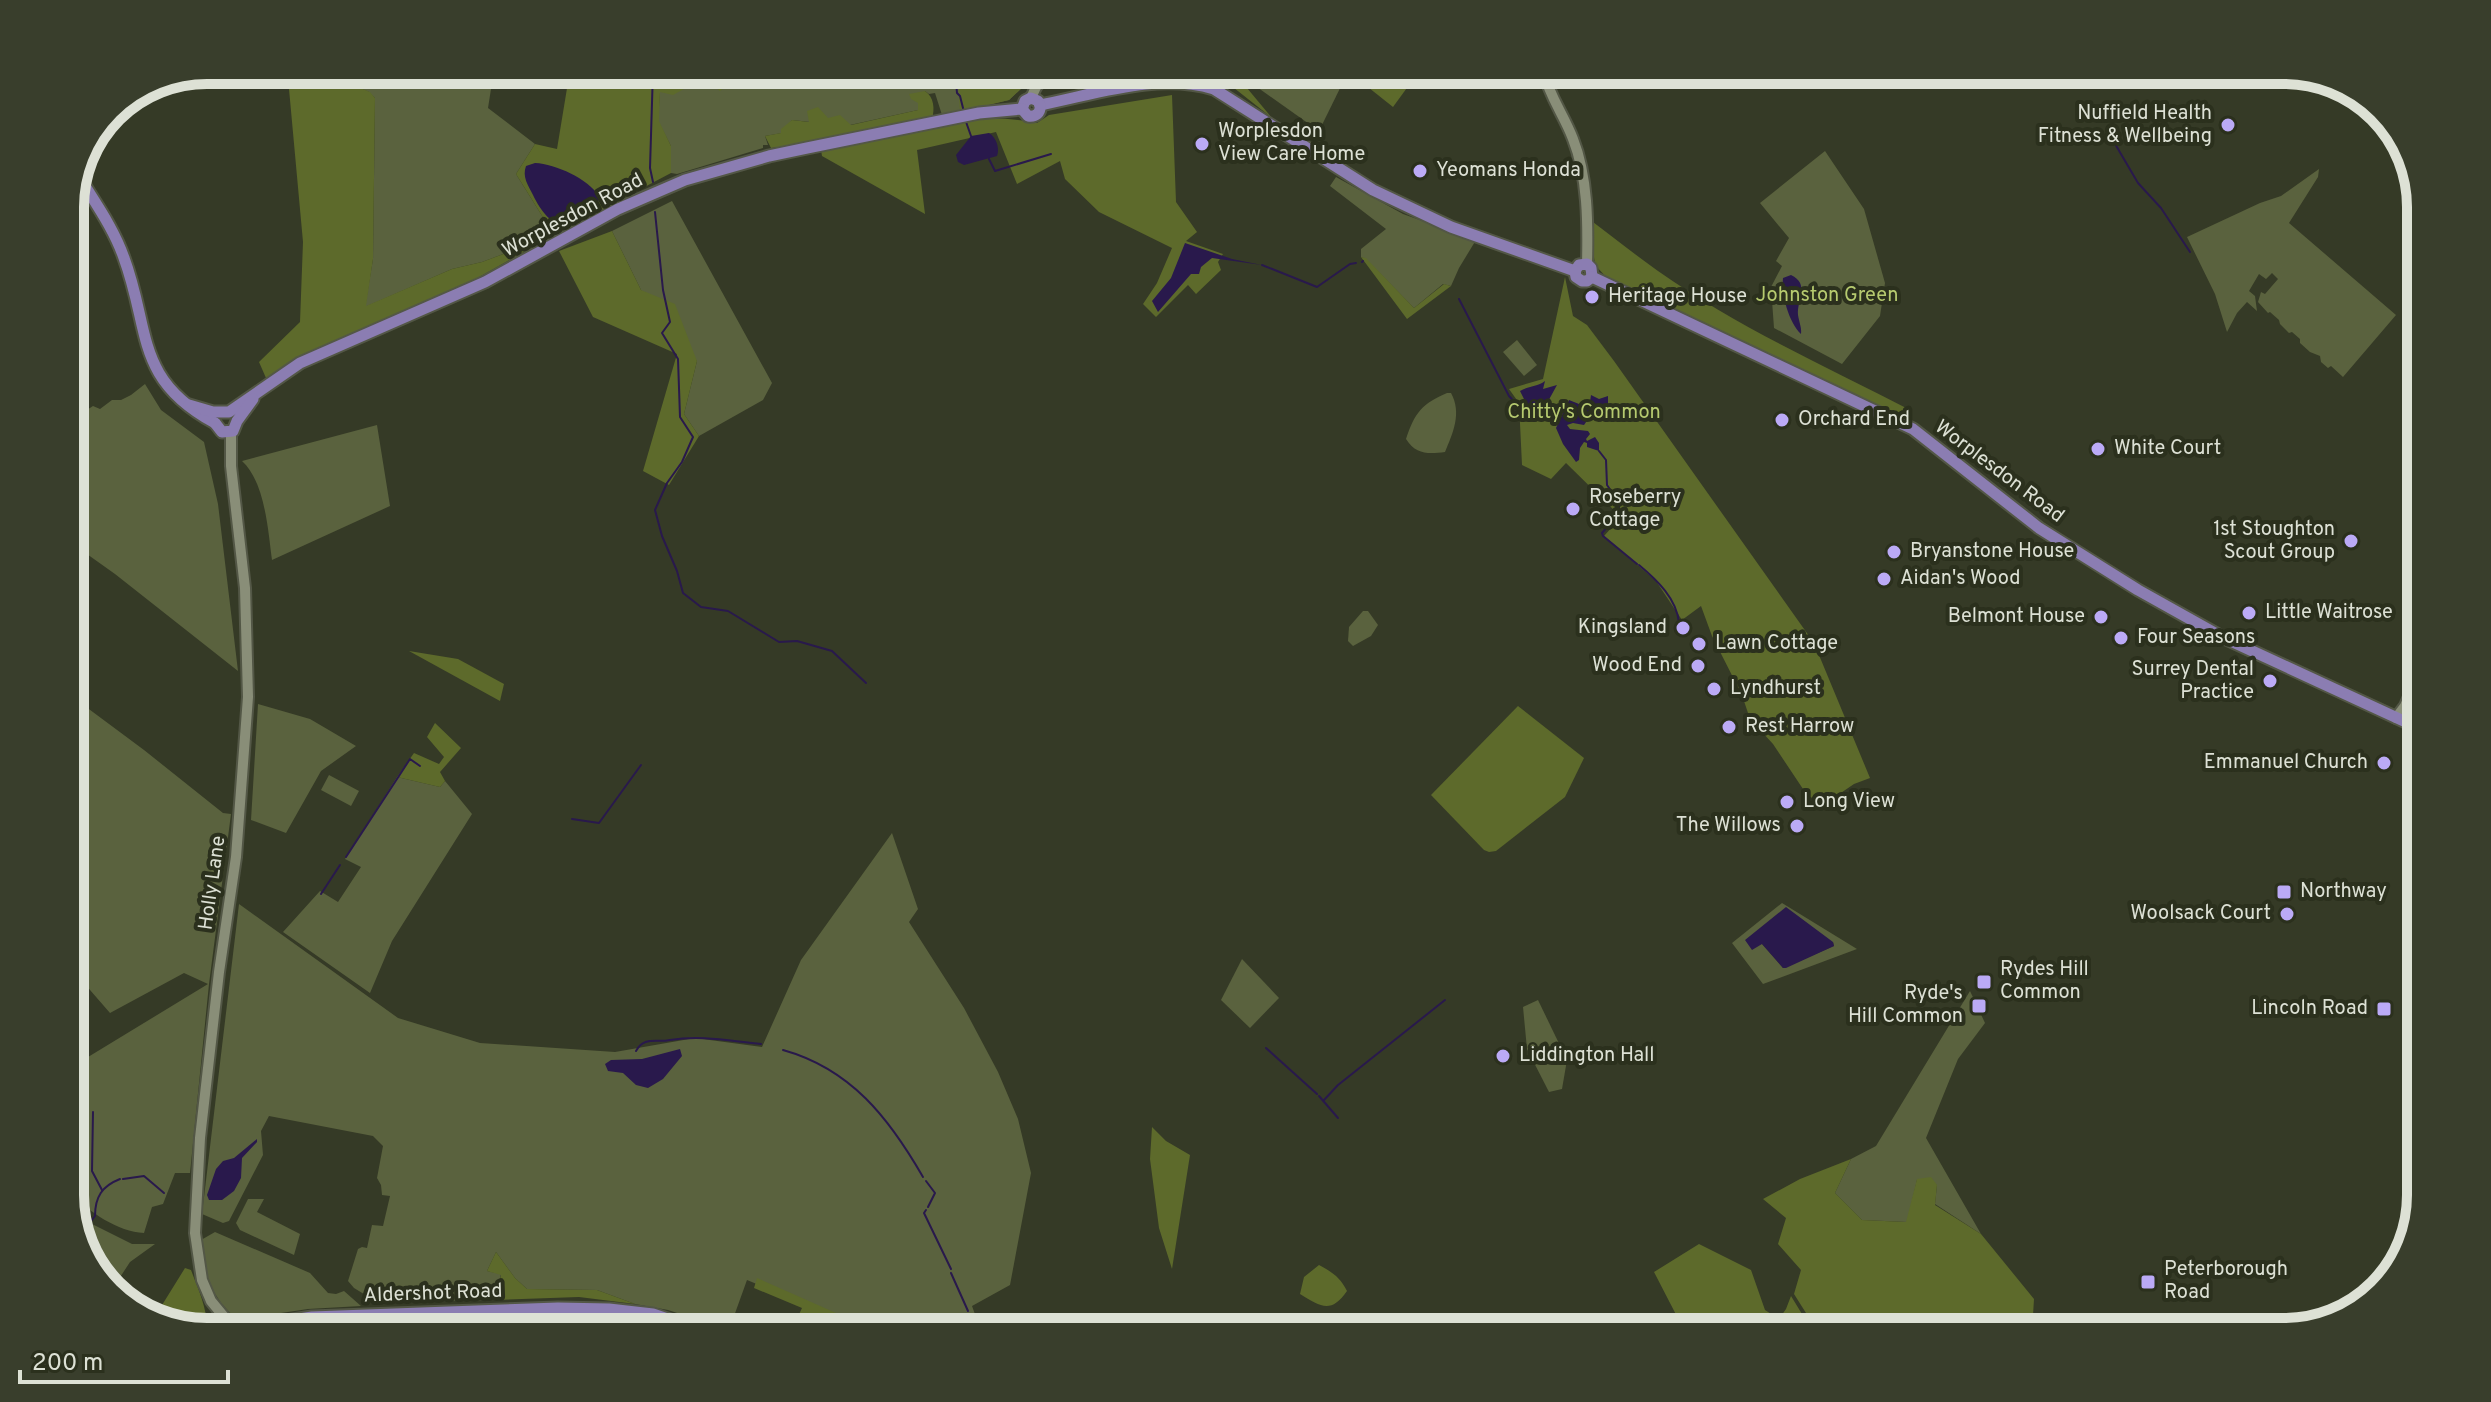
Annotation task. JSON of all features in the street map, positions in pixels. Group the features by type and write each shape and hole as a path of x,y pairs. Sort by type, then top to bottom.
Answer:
{"main road":[{"path":"1036,102 1147,84"},
{"path":"1197,84 1214,89 1373,190 1460,230 1575,271"},
{"name":"Worplesdon Road","path":"225,422 300,363 485,282 661,189 769,156 965,116 1022,109 1023,103 1036,102"},
{"path":"86,188 119,245 147,348 158,373 189,405 225,422"},
{"path":"1587,264 1592,277 1582,281 1576,277 1575,271 1579,265 1587,264"},
{"name":"Worplesdon Road","path":"1592,277 1913,429 2039,528 2138,590 2222,637 2407,723"},
{"name":"Aldershot Road","path":"308,1318 558,1308 582,1310"},
{"name":"Aldershot Road","path":"477,1318 609,1309 665,1318"},
{"path":"490,1310 506,1317"}],"street":[{"path":"1036,102 1038,84"},
{"path":"1546,84 1577,151 1586,221 1587,264"},
{"name":"Holly Lane","path":"214,1318 199,1269 195,1242 197,1176 219,972 236,857 248,697 245,588 225,422"},
{"path":"2396,718 2407,701"},
{"name":"Holly Lane","path":"211,1301 229,1318"}],"green space":[{"path":"289,84 351,84 370,92 375,98 373,259 366,306 452,269 482,262 554,235 458,289 266,378 259,362 300,322 303,242"},
{"path":"351,84 492,84 488,108 535,144 516,174 554,235 482,262 452,269 365,307 373,259 375,98"},
{"path":"568,84 693,84 673,95 660,92 659,121 671,146 671,173 554,235 516,174 535,144 557,149"},
{"path":"657,84 1026,84 1009,100 942,115 935,93 925,91 918,103 918,110 850,125 828,119 810,122 792,120 782,133 765,136 768,145 763,145 763,148 677,174 671,173 671,146 658,121 660,92"},
{"path":"711,84 728,84 720,91"},
{"path":"958,84 1026,84 1009,100 960,112"},
{"path":"1229,84 1244,84 1272,118"},
{"path":"1253,84 1342,84 1319,131"},
{"path":"1364,84 1410,84 1393,107"},
{"path":"925,91 933,104 932,119 822,142 771,148 765,136 781,133 781,129 792,120 809,122 807,111 818,107 828,118 840,115 851,125 918,110 918,103 909,94"},
{"path":"1172,95 1176,202 1197,232 1186,241 1223,254 1218,262 1221,270 1196,294 1188,285 1156,317 1143,304 1157,283 1172,248 1099,212 1065,179 1060,161 1017,184 996,132 917,150 925,214 822,156 821,150 928,125 983,119 1037,123 1049,115"},
{"name":"Johnston Green","path":"1825,151 1864,209 1885,283 1880,316 1842,364 1774,328 1771,287 1782,266 1776,261 1789,238 1760,203"},
{"path":"2319,169 2318,177 2289,223 2396,315 2343,377 2321,362 2320,356 2310,352 2300,343 2300,339 2289,333 2258,302 2261,292 2265,294 2278,279 2272,273 2266,279 2259,274 2249,291 2255,296 2257,311 2247,302 2227,332 2215,294 2187,237 2281,196"},
{"path":"1336,177 1403,214 1476,240 1451,286 1443,284 1414,308 1361,257 1361,249 1386,229 1330,186"},
{"path":"672,201 772,383 763,400 699,436 684,414 697,361 641,290 612,231"},
{"path":"1589,219 1688,291 1783,346 1912,411 1909,417 1902,419 1649,302 1607,278 1595,265"},
{"path":"612,231 641,290 675,304 697,361 684,414 699,436 669,485 643,471 677,354 593,317 559,251"},
{"path":"1361,257 1366,258 1414,308 1444,284 1451,286 1407,319"},
{"name":"Chitty's Common","path":"1565,277 1573,316 1587,325 1614,361 1814,643 1870,778 1854,784 1832,799 1816,800 1807,795 1773,744 1750,719 1701,606 1682,620 1656,581 1604,536 1621,517 1566,463 1551,479 1522,465 1519,403 1509,389 1543,379"},
{"path":"1517,340 1537,365 1524,376 1503,352"},
{"path":"145,384 161,410 204,442 218,504 238,671 84,552 84,412 93,406 100,409 112,400 131,395"},
{"path":"1451,393 1454,400 1456,415 1445,452 1419,451 1406,439 1413,422 1425,405"},
{"path":"377,425 390,506 272,560 261,494 250,470 242,461"},
{"path":"1363,611 1368,611 1378,625 1371,636 1353,646 1348,641 1349,627"},
{"path":"409,651 458,659 504,684 500,701"},
{"path":"258,704 310,719 356,746 321,771 286,833 251,820"},
{"path":"84,705 223,813 231,814 209,984 190,1173 175,1173 163,1204 152,1207 144,1233 104,1220 84,1206 84,1059 208,984 184,973 110,1013 84,983"},
{"path":"1518,706 1584,758 1565,797 1496,851 1489,852 1431,795"},
{"path":"435,723 461,748 440,772 445,781 440,787 397,777 414,753 439,764 444,757 427,737"},
{"path":"329,775 359,791 351,806 321,790"},
{"path":"397,777 440,787 445,781 472,814 392,941 370,993 283,932 320,891 338,902 361,867 345,859"},
{"path":"892,833 918,909 909,922 964,1008 998,1072 1018,1119 1031,1173 1010,1285 972,1306 976,1318 836,1317 747,1280 733,1318 692,1318 635,1304 597,1290 527,1289 496,1252 487,1271 501,1274 495,1300 377,1302 348,1281 358,1249 367,1248 372,1225 383,1226 390,1196 382,1195 377,1178 383,1146 373,1136 269,1116 261,1131 263,1155 229,1221 223,1223 202,1214 239,904 398,1018 480,1043 615,1052 695,1038 762,1047 801,960"},
{"path":"1782,903 1857,949 1763,984 1732,943","holes":["1833,942 1834,946 1783,968 1762,944"]},
{"path":"1242,959 1279,998 1250,1028 1221,1000"},
{"path":"1970,991 1985,1023 1958,1059 1926,1138 1981,1234 1935,1204 1937,1185 1917,1180 1907,1222 1862,1220 1835,1193 1851,1159 1876,1146"},
{"path":"1538,1000 1567,1060 1562,1089 1549,1092 1527,1049 1523,1007"},
{"path":"1152,1127 1166,1141 1190,1155 1172,1269 1159,1228 1150,1159"},
{"path":"1851,1159 1835,1193 1862,1220 1906,1222 1917,1179 1931,1177 1937,1185 1935,1205 1981,1234 2034,1299 2033,1318 1809,1318 1794,1294 1801,1270 1778,1244 1786,1218 1763,1199 1800,1179"},
{"path":"248,1199 264,1199 257,1212 300,1234 294,1255 240,1230 236,1223"},
{"path":"87,1222 132,1244 155,1244 130,1262 118,1280 93,1242"},
{"path":"215,1232 310,1273 328,1293 344,1291 361,1306 308,1309 248,1318 232,1315 210,1286 205,1268 201,1240"},
{"path":"1699,1244 1751,1270 1765,1310 1777,1318 1678,1318 1654,1272"},
{"path":"496,1252 527,1289 597,1290 635,1304 579,1297 495,1300 501,1275 487,1271"},
{"path":"1319,1265 1335,1275 1347,1291 1331,1305 1320,1305 1300,1294 1304,1277"},
{"path":"185,1268 191,1270 206,1318 160,1309"},
{"path":"757,1278 836,1313 836,1317 853,1318 797,1318 802,1308 754,1288"},
{"path":"1791,1296 1804,1318 1780,1318"}],"shaded area":[{"path":"989,133 997,143 997,156 964,165 958,162 956,155 971,136"},
{"path":"535,163 552,166 579,178 599,196 597,205 572,224 564,225 550,219 538,205 525,177 526,166"},
{"path":"1185,243 1232,259 1262,265 1212,258 1201,267 1199,274 1191,274 1158,312 1152,301 1171,278"},
{"path":"1791,275 1801,287 1798,315 1801,334 1790,316 1783,292 1783,278"},
{"path":"1545,381 1543,389 1557,385 1542,418 1526,403 1520,391"},
{"path":"1591,395 1599,399 1608,396 1604,417 1596,419 1597,413 1593,412 1584,425 1567,425 1570,429 1588,431 1587,441 1595,437 1599,451 1587,447 1584,442 1576,462 1556,428 1569,400 1594,410"},
{"path":"1786,907 1833,942 1834,946 1786,968 1762,944 1752,950 1745,940"},
{"path":"680,1049 682,1056 663,1079 648,1088 636,1085 623,1073 608,1071 605,1064 611,1060 642,1059"},
{"path":"257,1139 242,1158 241,1178 234,1191 222,1200 209,1200 207,1195 216,1169"}],"waterway":[{"path":"653,84 650,168 653,182"},
{"path":"956,84 964,112"},
{"path":"965,119 971,136"},
{"path":"2111,137 2138,183 2161,208 2190,252"},
{"path":"989,159 995,171 1051,154"},
{"path":"655,212 663,290 670,322 662,333 678,359 680,417 693,437 655,510 683,593 701,607 728,611 779,642 797,641 832,651 866,683"},
{"path":"1262,265 1317,287 1356,263"},
{"path":"1459,299 1509,396 1521,409 1522,406"},
{"path":"1547,403 1565,409"},
{"path":"1599,451 1606,460 1607,485 1620,504 1603,536 1637,564"},
{"path":"1639,565 1670,598 1679,623"},
{"path":"346,857 410,759 420,766"},
{"path":"572,819 599,823 641,765"},
{"path":"321,894 340,865"},
{"path":"1324,1100 1338,1085 1445,1000"},
{"path":"636,1051 647,1042 693,1038 761,1044"},
{"path":"1266,1048 1317,1094"},
{"path":"783,1050 829,1070 866,1098 896,1135 923,1177"},
{"path":"1319,1096 1338,1118"},
{"path":"93,1112 92,1171 102,1190"},
{"path":"123,1179 144,1176 164,1193"},
{"path":"88,1225 95,1216 101,1193 120,1179"},
{"path":"926,1181 935,1193 928,1207"},
{"path":"926,1210 924,1213 951,1269"},
{"path":"951,1273 968,1311"}],"place":[{"name":"Nuffield Health Fitness & Wellbeing","path":"2228,125"},
{"name":"Worplesdon View Care Home","path":"1202,144"},
{"name":"Yeomans Honda","path":"1420,171"},
{"name":"Heritage House","path":"1592,297"},
{"name":"Orchard End","path":"1782,420"},
{"name":"White Court","path":"2098,449"},
{"name":"Roseberry Cottage","path":"1573,509"},
{"name":"1st Stoughton Scout Group","path":"2351,541"},
{"name":"Bryanstone House","path":"1894,552"},
{"name":"Aidan's Wood","path":"1884,579"},
{"name":"Little Waitrose","path":"2249,613"},
{"name":"Belmont House","path":"2101,617"},
{"name":"Kingsland","path":"1683,628"},
{"name":"Four Seasons","path":"2121,638"},
{"name":"Lawn Cottage","path":"1699,644"},
{"name":"Wood End","path":"1698,666"},
{"name":"Surrey Dental Practice","path":"2270,681"},
{"name":"Lyndhurst","path":"1714,689"},
{"name":"Rest Harrow","path":"1729,727"},
{"name":"Emmanuel Church","path":"2384,763"},
{"name":"Long View","path":"1787,802"},
{"name":"The Willows","path":"1797,826"},
{"name":"Northway","path":"2284,892"},
{"name":"Woolsack Court","path":"2287,914"},
{"name":"Rydes Hill Common","path":"1984,982"},
{"name":"Ryde's Hill Common","path":"1979,1006"},
{"name":"Lincoln Road","path":"2384,1009"},
{"name":"Liddington Hall","path":"1503,1056"},
{"name":"Peterborough Road","path":"2148,1282"}]}
